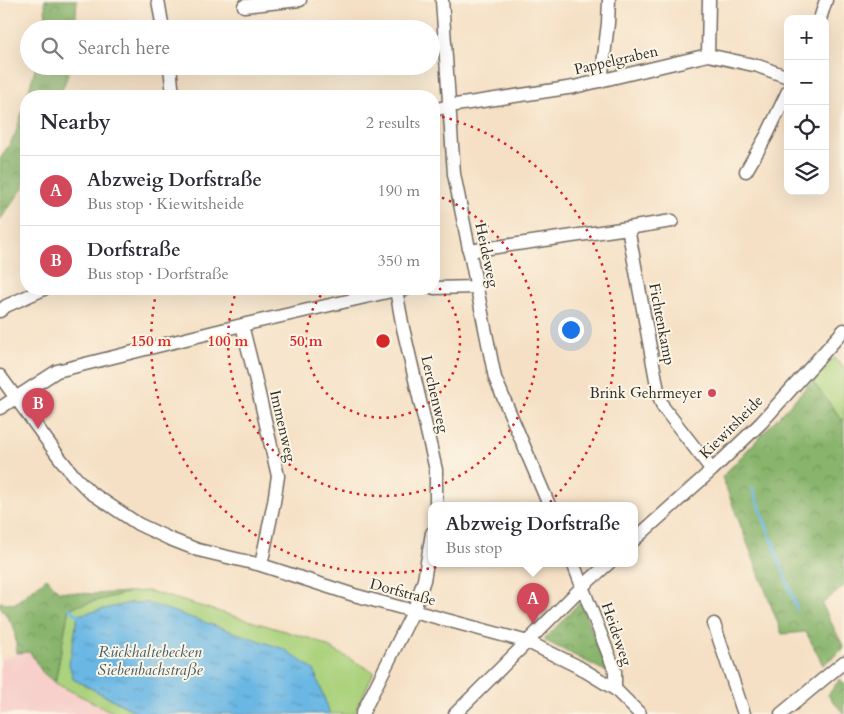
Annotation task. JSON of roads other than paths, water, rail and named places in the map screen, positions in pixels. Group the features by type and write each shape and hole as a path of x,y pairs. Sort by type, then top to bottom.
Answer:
{"street":[{"path":"158,0 161,20"},
{"path":"244,6 300,0"},
{"name":"Heideweg","path":"442,0 454,174 496,378 548,502"},
{"path":"601,81 609,0"},
{"path":"708,55 709,0"},
{"path":"821,15 826,0"},
{"name":"Pappelgraben","path":"440,108 574,87 708,55 758,66 784,76"},
{"path":"171,75 172,90"},
{"path":"746,171 767,135 784,99"},
{"path":"470,251 672,221"},
{"name":"Fichtenkamp","path":"628,228 659,396 663,407 712,470"},
{"path":"440,288 477,287"},
{"path":"0,311 6,306 31,295"},
{"path":"0,408 57,371 242,325 374,295"},
{"name":"Lerchenweg","path":"401,295 403,328 436,470 436,502"},
{"name":"Immenweg","path":"242,325 278,476 261,565"},
{"name":"Kiewitsheide","path":"638,536 761,423 844,330"},
{"name":"Dorfstraße","path":"0,376 74,476 90,492 138,524 170,540 198,550 261,565 354,596 528,642 577,666 615,689 640,714"},
{"path":"362,714 413,612 424,580 428,556"},
{"name":"Heideweg","path":"575,567 615,671 615,689"},
{"path":"455,714 583,586 604,567"},
{"path":"714,624 744,714"},
{"path":"781,714 844,662"}],"water":[{"name":"Rückhaltebecken Siebenbachstraße","path":"130,603 148,603 284,649 314,670 330,714 140,714 73,679 69,664 78,615"}],"waterway":[{"path":"753,489 797,609"},
{"path":"69,608 80,617"}],"place":[{"name":"Brink Gehrmeyer","path":"712,393"},
{"name":"Dorfstraße","path":"38,429"},
{"name":"Abzweig Dorfstraße","path":"533,624"}]}
